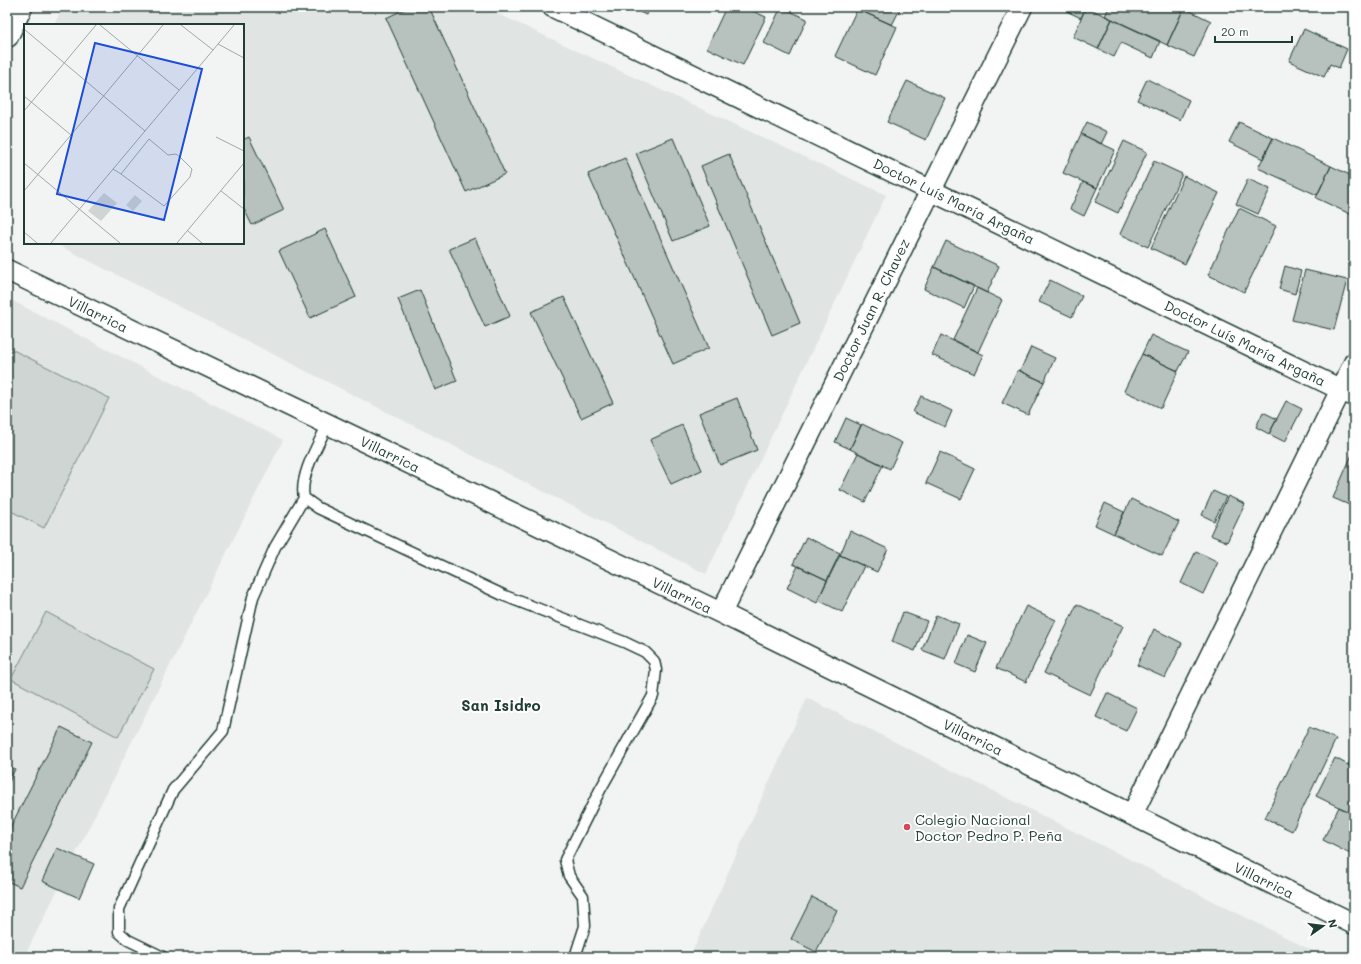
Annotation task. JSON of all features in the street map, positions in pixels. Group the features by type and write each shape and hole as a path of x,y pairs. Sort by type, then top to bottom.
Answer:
{"street":[{"path":"7,36 21,7"},
{"name":"Doctor Luís María Argaña","path":"553,7 1347,393"},
{"name":"Doctor Juan R. Chavez","path":"721,613 1022,7"},
{"name":"Villarrica","path":"7,270 721,613 1354,924"},
{"path":"1132,815 1347,393 1354,362"}],"lane":[{"path":"328,424 309,466 302,490 304,498 318,508 505,596 624,642 645,652 654,661 656,670 653,696 600,790 565,860 569,876 583,896 585,926 575,957"},
{"path":"162,957 128,940 119,932 119,909 173,790 223,731 253,597 275,547 304,498"}],"shaded area":[{"path":"63,7 483,7 886,195 706,574 56,244 244,244 244,24 54,24"},
{"path":"7,298 283,440 24,957 7,957"},
{"path":"7,347 109,398 44,528 7,509"},
{"path":"46,612 154,669 118,737 11,679"},
{"name":"Colegio Nacional Doctor Pedro P. Peña","path":"807,698 1325,957 690,957"}],"building":[{"path":"409,7 429,7 505,174 466,192 386,18"},
{"path":"629,7 650,7 646,15"},
{"path":"726,7 744,7 766,17 743,65 707,48"},
{"path":"781,7 807,19 790,56 764,43"},
{"path":"858,7 901,7 892,25 857,9"},
{"path":"1060,7 1086,7 1081,18"},
{"path":"1086,7 1112,19 1098,49 1073,37"},
{"path":"1109,7 1184,8 1167,45 1105,16"},
{"path":"1184,8 1211,21 1194,57 1167,45"},
{"path":"857,9 897,27 875,75 835,56"},
{"path":"1112,19 1160,41 1153,58 1121,43 1114,57 1098,49"},
{"path":"1304,29 1347,49 1339,68 1330,64 1324,77 1289,61"},
{"path":"1147,79 1189,100 1180,120 1137,100"},
{"path":"907,81 945,98 926,140 887,122"},
{"path":"1087,122 1107,132 1101,144 1081,134"},
{"path":"1239,122 1273,138 1263,159 1229,142"},
{"path":"1081,134 1115,150 1097,188 1063,173"},
{"path":"249,137 284,210 252,225 244,209 244,140"},
{"path":"673,138 710,226 673,241 636,153"},
{"path":"1273,138 1331,166 1317,195 1258,168"},
{"path":"1124,141 1147,152 1118,213 1095,202"},
{"path":"729,154 800,323 772,335 701,166"},
{"path":"625,158 709,348 673,364 588,174"},
{"path":"1154,161 1182,174 1148,247 1120,234"},
{"path":"1331,166 1354,177 1354,210 1352,215 1316,198"},
{"path":"1184,176 1219,193 1185,264 1151,248"},
{"path":"1248,179 1270,189 1258,214 1236,204"},
{"path":"1083,182 1097,188 1084,216 1070,209"},
{"path":"1239,208 1276,226 1244,292 1208,275"},
{"path":"325,229 356,297 310,318 279,251"},
{"path":"475,238 510,316 485,327 449,249"},
{"path":"946,241 999,266 987,293 934,267"},
{"path":"1285,266 1301,271 1295,294 1279,289"},
{"path":"934,267 974,286 964,308 924,289"},
{"path":"1305,270 1347,280 1334,330 1292,320"},
{"path":"1050,280 1082,296 1072,317 1039,302"},
{"path":"977,288 1002,300 978,352 953,340"},
{"path":"420,290 457,381 435,390 398,299"},
{"path":"564,297 613,403 581,418 531,312"},
{"path":"941,335 983,355 974,374 932,355"},
{"path":"1151,335 1188,352 1178,371 1142,354"},
{"path":"1031,347 1055,358 1044,382 1020,371"},
{"path":"1142,354 1178,371 1161,408 1124,391"},
{"path":"1018,370 1044,382 1028,415 1002,403"},
{"path":"921,396 952,411 945,427 913,412"},
{"path":"737,398 757,450 720,465 699,413"},
{"path":"1286,401 1302,409 1285,442 1269,434"},
{"path":"1263,412 1277,419 1269,434 1256,427"},
{"path":"846,418 861,425 850,449 835,442"},
{"path":"862,424 902,443 890,469 850,449"},
{"path":"682,425 702,470 671,484 650,440"},
{"path":"1354,450 1354,507 1333,498"},
{"path":"940,452 975,469 961,499 926,483"},
{"path":"858,453 883,465 865,502 840,490"},
{"path":"1213,491 1226,497 1214,521 1202,515"},
{"path":"1228,496 1245,504 1227,542 1210,535"},
{"path":"1131,499 1179,522 1162,556 1114,534"},
{"path":"1105,503 1124,512 1114,534 1095,525"},
{"path":"850,531 888,549 877,572 840,555"},
{"path":"806,537 840,553 827,580 793,564"},
{"path":"1196,551 1218,562 1203,594 1181,583"},
{"path":"840,555 864,566 842,612 818,600"},
{"path":"798,566 827,580 817,603 787,588"},
{"path":"1077,604 1123,626 1090,695 1044,673"},
{"path":"1026,606 1056,620 1026,682 996,668"},
{"path":"903,612 927,621 915,651 892,642"},
{"path":"936,615 959,624 945,659 922,650"},
{"path":"1154,629 1182,643 1165,678 1137,665"},
{"path":"967,635 987,643 975,672 956,664"},
{"path":"1107,693 1137,708 1126,731 1096,717"},
{"path":"61,727 92,742 20,887 7,881 7,834"},
{"path":"1309,727 1336,739 1292,831 1265,818"},
{"path":"1354,753 1354,768 1348,765"},
{"path":"1335,758 1354,768 1354,807 1351,813 1316,796"},
{"path":"7,765 15,769 7,786"},
{"path":"1339,807 1354,814 1354,856 1323,840"},
{"path":"57,848 94,864 79,898 42,881"},
{"path":"812,897 837,910 816,952 791,939"}],"place":[{"name":"Colegio Nacional Doctor Pedro P. Peña","path":"907,827"}],"district":[{"name":"San Isidro","path":"501,705"}]}
